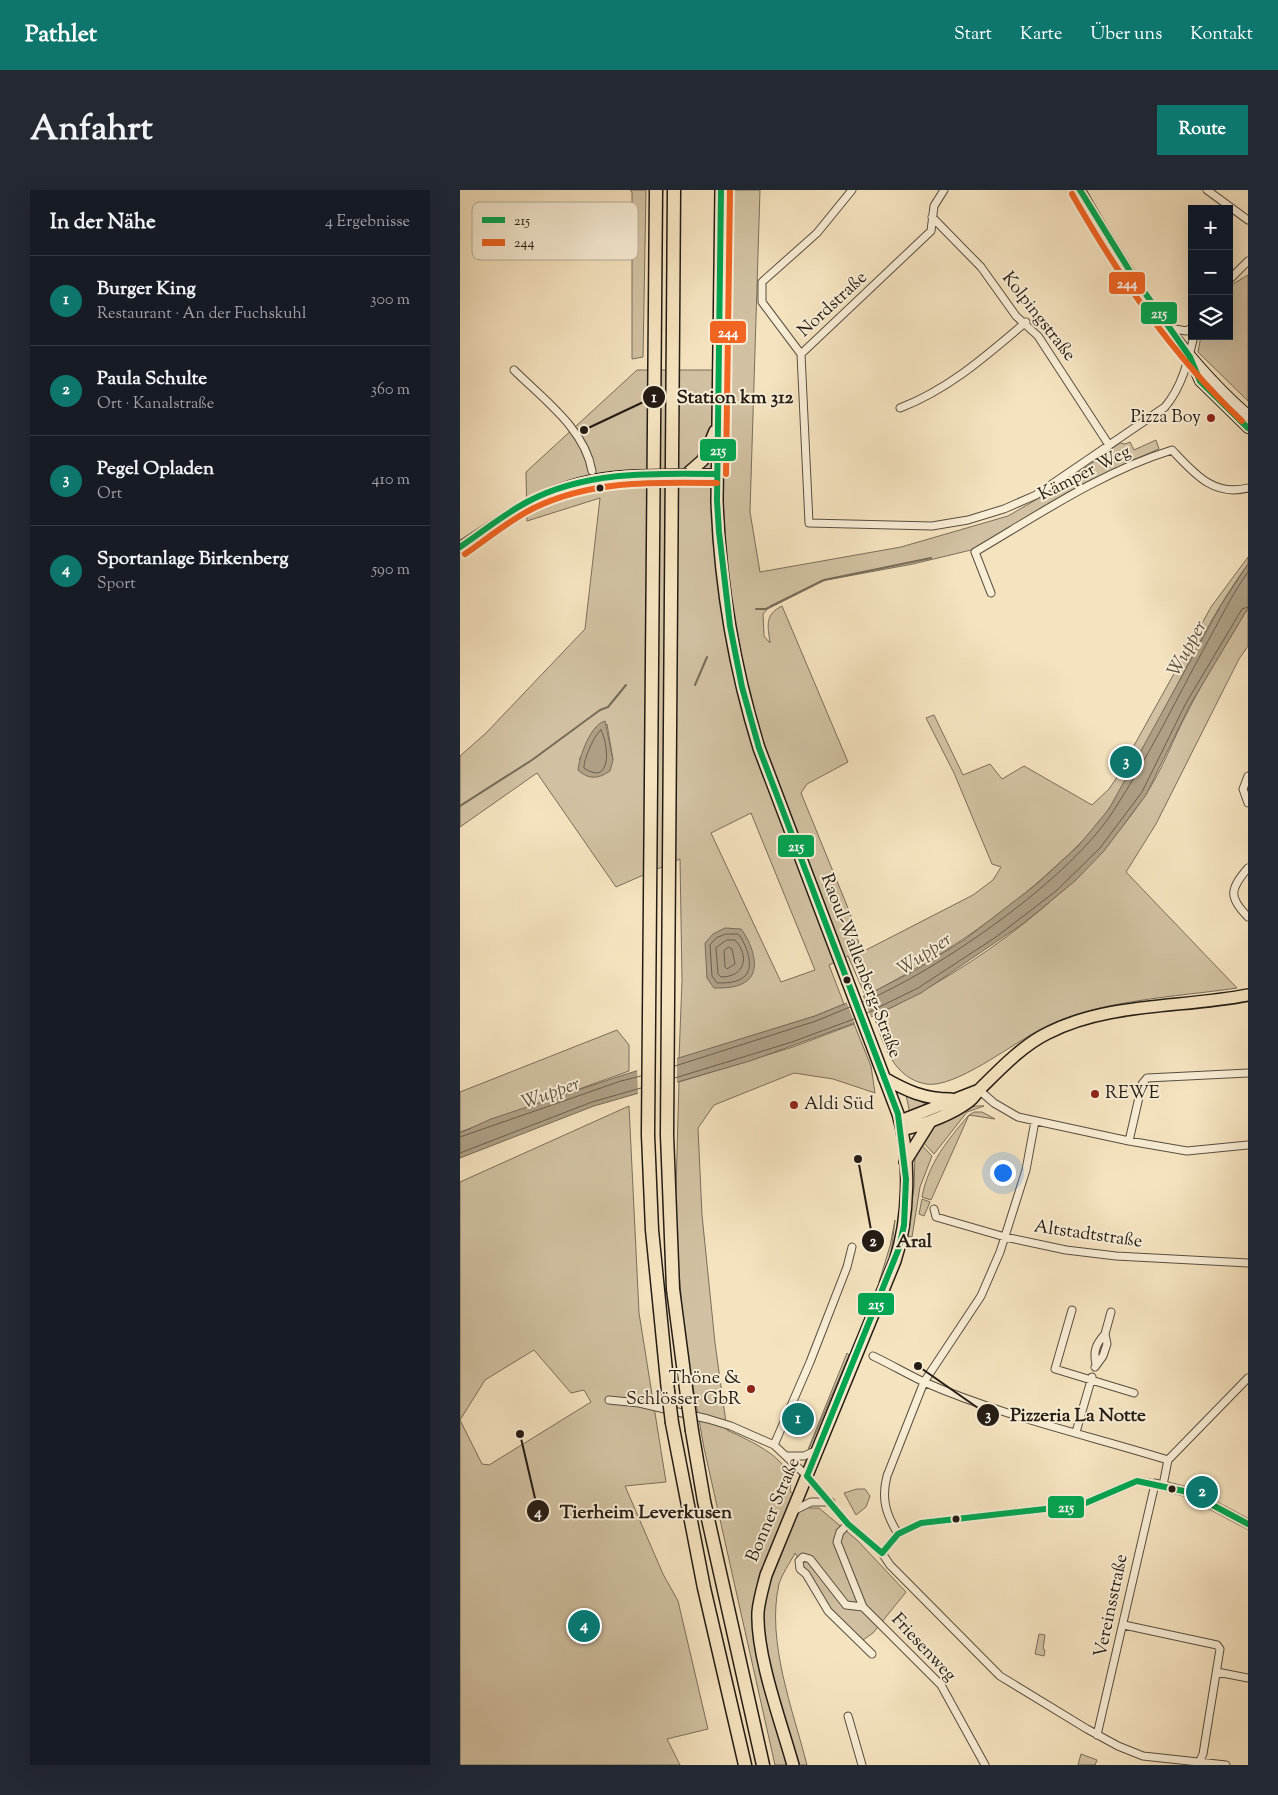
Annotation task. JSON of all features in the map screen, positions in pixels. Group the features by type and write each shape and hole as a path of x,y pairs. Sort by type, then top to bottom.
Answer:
{"highway":[{"path":"656,190 648,1040 648,1135 652,1239 672,1424 698,1561 745,1765"},
{"path":"674,190 666,1034 667,1135 673,1289 692,1431 704,1501 762,1765"}],"main road":[{"name":"Raoul-Wallenberg-Straße","path":"721,190 717,474 722,580 728,621 748,715 767,770 884,1078"},
{"path":"1080,190 1131,273 1190,357 1248,415"},
{"path":"1190,357 1200,381 1248,428"},
{"path":"687,474 702,460 718,424"},
{"path":"460,547 527,502 553,490 593,478 639,475 717,474"},
{"path":"901,1125 930,1122 970,1101 979,1090 1023,1050 1047,1033 1076,1021 1110,1011 1214,1001 1248,995"},
{"path":"884,1078 917,1095 932,1099 955,1099"},
{"name":"Bonner Straße","path":"793,1765 761,1649 758,1612 766,1575 899,1248 905,1204 905,1162 901,1125 884,1078"},
{"path":"901,1125 955,1099 979,1090"},
{"path":"905,1162 930,1122"}],"street":[{"path":"802,354 762,302 762,282 817,233 852,190"},
{"name":"Nordstraße","path":"944,190 934,206 931,231 802,354 810,524 932,526 968,520 1030,498 1109,445"},
{"path":"1208,190 1248,220"},
{"name":"Kolpingstraße","path":"932,217 981,267 1016,316 1026,322 1050,354 1109,445"},
{"path":"1233,276 1248,261"},
{"path":"900,408 930,395 955,380 1026,322"},
{"path":"1170,328 1188,330"},
{"path":"1109,445 1165,408 1174,397 1190,357 1193,340"},
{"path":"514,370 576,433 585,447 592,471"},
{"name":"Kämper Weg","path":"991,594 974,552 1078,492 1156,455 1172,450 1212,486 1228,490 1248,488"},
{"path":"1248,776 1243,789 1248,803"},
{"path":"1248,868 1234,884 1233,897 1237,906 1248,917"},
{"path":"1129,1141 1142,1084 1145,1079 1152,1077 1248,1073"},
{"path":"979,1090 1011,1114 1035,1122 1187,1151 1248,1145"},
{"path":"898,1534 884,1506 884,1488 924,1382 981,1296 1006,1237 1026,1170 1035,1122"},
{"name":"Altstadtstraße","path":"934,1209 936,1217 1048,1247 1098,1254 1248,1263"},
{"path":"774,1445 807,1369 847,1267 852,1248"},
{"path":"1072,1310 1055,1369 1092,1378 1134,1393"},
{"path":"1096,1365 1094,1354 1097,1342 1105,1334 1111,1312"},
{"path":"873,1356 924,1382 1000,1410 1168,1460 1248,1378"},
{"path":"1076,1432 1092,1378"},
{"path":"609,1400 639,1403 708,1419 731,1426 774,1445 807,1476 848,1524 882,1553 890,1566 1000,1676 1097,1735 1143,1756 1198,1764 1226,1765"},
{"path":"786,1456 804,1456 818,1450"},
{"name":"Vereinsstraße","path":"1097,1735 1159,1485 1168,1460"},
{"path":"882,1553 898,1534 921,1523 1081,1505 1137,1481 1193,1494 1248,1524"},
{"path":"793,1511 811,1502 830,1502"},
{"name":"Friesenweg","path":"848,1524 840,1532 838,1542 863,1606 941,1685 982,1764"},
{"name":"Friesenweg","path":"863,1606 846,1605 810,1559 803,1558 799,1561 800,1569 806,1574 828,1611 872,1654"},
{"path":"1124,1625 1217,1645 1220,1648 1203,1754 1198,1764"},
{"path":"1217,1672 1248,1678"},
{"path":"848,1716 862,1765"}],"shaded area":[{"path":"630,190 646,190 643,357 632,359 632,260 638,260 638,202 632,202 632,192"},
{"path":"732,190 760,190 750,512 760,572 901,547 1008,516 1058,487 1120,443 1130,442 1134,450 1156,440 1159,449 1128,462 971,550 913,564 821,581 770,606 763,614 764,636 770,643 768,622 772,613 782,606 848,762 807,784 801,793 850,913 861,950 864,951 973,895 993,880 1001,867 992,864 954,773 926,718 934,715 963,775 990,764 1002,779 1024,766 1092,805 1109,789 1124,767 1120,765 1128,751 1131,751 1211,607 1248,557 1248,564 1210,623 1145,747 1110,807 1085,838 1035,885 990,920 943,952 869,994 865,995 848,956 829,965 844,1004 815,1016 679,1059 682,980 680,859 616,887 537,773 460,827 460,756 486,733 585,629 600,498 527,521 526,472 637,370 729,370","holes":["607,724 613,760 579,759","751,813 815,970 781,982 711,833"]},
{"path":"1248,275 1248,401 1198,352 1200,340 1233,340 1233,284"},
{"path":"1248,608 1248,646 1239,659 1156,824 1126,872 1237,988 1136,1001 1062,1019 1041,1029 984,1064 938,1084 926,1084 915,1081 905,1075 891,1058 881,1038 874,1016 913,996 989,950 1059,894 1091,862 1120,829 1146,794 1194,700"},
{"path":"854,1024 871,1066 875,1093 833,1079 794,1073 714,1105 698,1128 702,1215 715,1343 727,1430 759,1446 779,1461 786,1470 790,1480 790,1491 809,1508 819,1508 858,1541 906,1592 873,1633 863,1640 832,1611 795,1553 779,1584 776,1606 776,1629 783,1675 807,1765 775,1765 704,1448 685,1342 675,1226 679,1082 793,1047"},
{"path":"617,1030 629,1045 629,1071 460,1132 460,1092"},
{"path":"906,1095 924,1103 934,1103 910,1114"},
{"path":"629,1106 639,1313 666,1482 625,1486 663,1574 678,1601 708,1729 667,1739 680,1765 460,1765 460,1420 460,1182","holes":["534,1350 571,1393 584,1390 591,1402 489,1465 482,1464 460,1420 485,1380"]},
{"path":"984,1106 967,1112 934,1154 921,1140 950,1116 967,1108"},
{"path":"974,1112 982,1112 995,1119 969,1115"},
{"path":"969,1115 931,1200 922,1197 929,1174 939,1154"},
{"path":"919,1142 932,1156 920,1187 912,1237 907,1236 914,1187 915,1156"},
{"path":"922,1199 930,1202 924,1216 919,1214"},
{"path":"895,1220 891,1254 879,1282 890,1246"},
{"path":"847,1353 849,1355 808,1451 809,1447"},
{"path":"865,1489 870,1496 866,1507 856,1515 844,1493"},
{"path":"1039,1634 1045,1635 1044,1656 1035,1654"},
{"path":"1081,1754 1097,1760 1095,1765 1078,1765"}],"water":[{"path":"1248,564 1248,608 1190,705 1146,795 1104,851 1075,881 1024,923 921,993 874,1016 750,1061 594,1106 460,1158 460,1133 491,1119 620,1076 815,1016 869,994 914,971 964,940 1038,883 1079,845 1109,809 1221,605"},
{"path":"605,721 613,760 610,771 598,777 586,776 578,770 581,757 595,728"},
{"path":"725,928 741,929 751,947 754,969 748,980 740,985 714,988 707,978 705,943 713,934"}],"pier":[{"path":"862,994 872,1019 856,1026 846,1001"},
{"path":"677,1057 677,1085 638,1096 637,1070"}],"waterway":[{"path":"756,609 766,609 824,580 931,558"},
{"path":"695,685 707,657"},
{"path":"460,806 532,760 600,710 608,707 626,685"}],"transit line":[{"name":"215","path":"721,190 717,501 730,626 742,687 759,748 898,1114 906,1179 904,1225 899,1248 807,1476"},
{"name":"244","path":"726,474 730,190"},
{"name":"215","path":"1080,190 1131,273 1190,357 1200,381 1248,428"},
{"name":"244","path":"1072,194 1109,256 1149,314 1193,370 1242,421"},
{"name":"215","path":"460,547 527,502 572,484 595,479 644,474 717,474"},
{"name":"244","path":"465,554 532,509 577,493 599,488 646,483 717,483"},
{"name":"215","path":"807,1476 848,1524 882,1553"},
{"name":"215","path":"882,1553 898,1534 921,1523 1081,1505 1137,1481 1188,1492 1248,1524"}],"place":[{"name":"Pizza Boy","path":"1211,418"},
{"name":"Station km 312","path":"584,430"},
{"name":"Pegel Opladen","path":"1126,762"},
{"name":"REWE","path":"1095,1094"},
{"name":"Aldi Süd","path":"794,1105"},
{"name":"Aral","path":"858,1159"},
{"name":"Pizzeria La Notte","path":"918,1366"},
{"name":"Thöne & Schlösser GbR","path":"751,1389"},
{"name":"Burger King","path":"798,1419"},
{"name":"Tierheim Leverkusen","path":"520,1434"},
{"name":"Paula Schulte","path":"1202,1492"},
{"name":"Sportanlage Birkenberg","path":"584,1626"}],"water label":[{"name":"Wupper","path":"1188,649"},
{"name":"Wupper","path":"925,955"},
{"name":"Wupper","path":"551,1094"}]}
